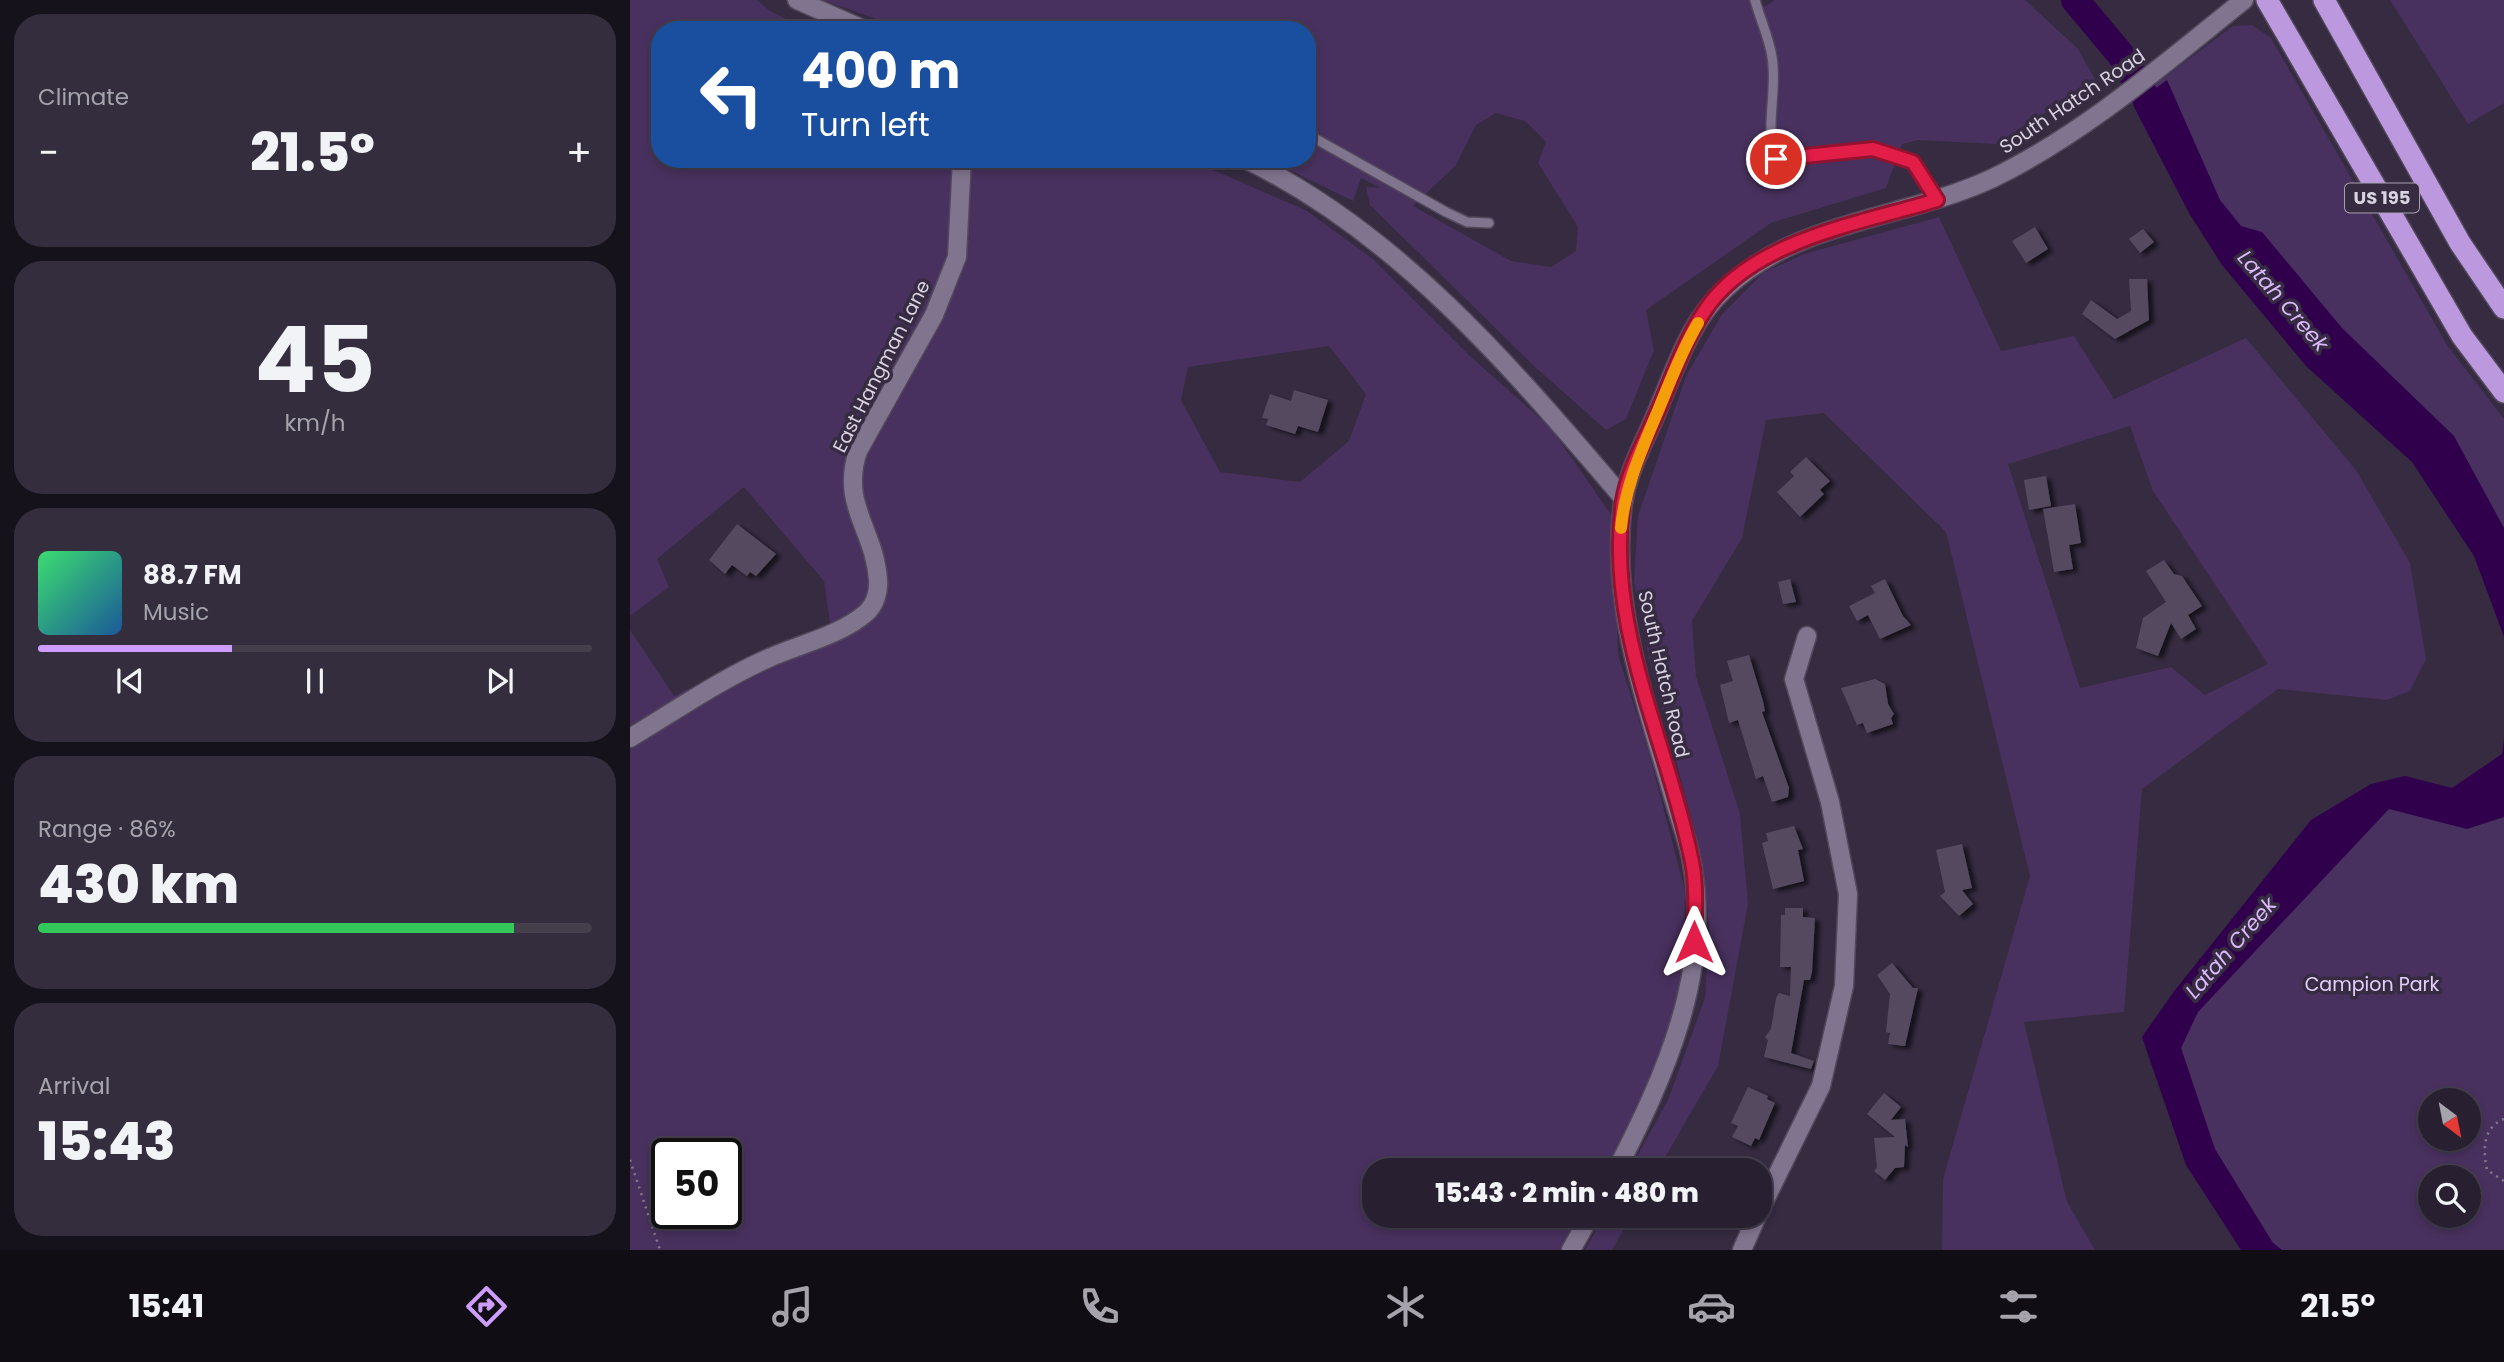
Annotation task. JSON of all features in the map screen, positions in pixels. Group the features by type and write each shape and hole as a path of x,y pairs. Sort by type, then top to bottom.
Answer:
{"highway":[{"name":"US 195","path":"2267,0 2462,336 2504,392"},
{"name":"US 195","path":"2324,0 2460,243 2504,308"}],"street":[{"path":"797,0 845,21"},
{"name":"South Hatch Road","path":"1622,1158 1660,1077 1683,1014 1693,966 1693,864 1644,694 1624,605 1619,559 1624,499 1679,355 1705,310 1753,266 1794,244 1937,200 2033,157 2093,116 2244,0"},
{"name":"East Hangman Lane","path":"630,738 767,658 842,628 867,612 874,604 878,580 852,493 853,466 858,451 933,315 957,257 962,168"},
{"path":"1263,168 1352,223 1434,291 1506,364 1624,499"},
{"path":"1772,1186 1821,1086 1844,986 1848,894 1830,802 1794,680 1807,636"},
{"path":"1571,1250 1583,1228"},
{"path":"1742,1250 1752,1228"}],"lane":[{"path":"1755,0 1772,57 1774,85 1769,139 1776,159 1873,149 1913,162 1937,200"},
{"path":"1316,139 1434,206 1467,222 1489,223"}],"path":[{"path":"2504,1119 2487,1135 2483,1153 2487,1170 2504,1181"},
{"path":"630,1160 660,1250"}],"green space":[{"path":"630,0 757,0 770,11 790,21 651,21 651,168 1206,168 1307,211 1373,259 1471,357 1551,428 1614,519 1618,655 1648,749 1685,891 1684,958 1671,1023 1636,1113 1611,1158 1362,1158 1362,1228 1573,1228 1561,1250 630,1250 630,630 674,696 830,623 824,581 744,487 657,559 669,587 630,616","holes":["1329,346 1366,394 1349,441 1300,482 1220,472 1181,400 1188,367"]},
{"path":"823,0 1754,0 1758,11 1775,0 2025,0 2078,49 2096,81 1996,144 1918,140 1902,144 1886,188 1771,223 1646,310 1654,350 1626,419 1606,430 1533,365 1370,205 1366,187 1381,188 1361,178 1353,201 1285,168 1316,168 1316,21 882,21","holes":["1496,113 1525,121 1546,142 1538,163 1578,227 1576,251 1551,267 1511,261 1413,206 1456,165 1476,125"]},
{"path":"2390,0 2504,0 2504,103 2468,124"},
{"path":"2252,25 2271,38 2447,345 2504,419 2504,590 2491,549 2206,213 2138,97 2233,26"},
{"path":"1939,217 2001,351 2074,336 2114,399 2246,338 2356,470 2410,563 2426,659 2410,691 2387,700 2278,689 2142,789 2124,1012 2024,1022 2067,1202 2095,1250 1942,1250 1943,1179 2030,876 1946,532 1824,413 1766,420 1742,538 1692,621 1696,676 1740,814 1748,904 1718,1066 1665,1158 1636,1158 1668,1100 1705,998 1709,927 1702,859 1650,663 1634,582 1638,516 1686,376 1722,314 1763,273 1804,254","holes":["2130,426 2153,491 2268,664 2205,695 2171,667 2080,688 2008,464"]},
{"name":"Campion Park","path":"2504,780 2504,1250 2258,1250 2164,1047 2379,798 2456,804"},
{"path":"1597,1228 1624,1228 1612,1250 1585,1250"}],"water":[{"path":"2167,80 2220,200 2241,226 2262,232 2342,328 2454,436 2504,528 2504,637 2474,556 2412,462 2306,366 2222,265 2189,213 2133,105"},
{"path":"2504,739 2504,817 2467,829 2389,809 2198,1012 2181,1048 2215,1149 2273,1243 2282,1250 2241,1250 2186,1165 2142,1037 2175,990 2311,820 2371,784 2405,776 2452,788 2502,754"}],"building":[{"path":"2035,227 2048,249 2026,263 2012,241"},
{"path":"2143,229 2154,242 2140,253 2129,239"},
{"path":"2129,279 2147,279 2149,320 2115,339 2082,314 2091,300 2117,319 2131,311"},
{"path":"1294,390 1328,400 1318,432 1298,426 1295,434 1266,425 1268,419 1262,418 1270,394 1291,401"},
{"path":"1806,457 1830,481 1820,490 1824,494 1800,517 1777,492 1794,476 1790,472"},
{"path":"2046,476 2051,506 2029,510 2024,480"},
{"path":"2075,504 2081,543 2069,545 2073,569 2054,572 2043,509"},
{"path":"737,524 776,554 756,576 750,572 747,576 732,565 725,574 709,560"},
{"path":"2164,560 2174,574 2182,576 2202,606 2188,615 2196,629 2181,639 2171,623 2158,656 2136,648 2143,618 2166,602 2146,571"},
{"path":"1790,579 1796,602 1783,604 1778,582"},
{"path":"1885,579 1903,616 1911,625 1880,639 1868,615 1857,621 1849,606 1875,593 1871,586"},
{"path":"1749,655 1763,701 1765,711 1762,712 1789,788 1788,797 1772,802 1763,776 1756,779 1738,720 1729,723 1720,685 1733,681 1727,661"},
{"path":"1875,679 1885,684 1888,704 1894,714 1891,718 1893,724 1867,733 1863,723 1857,725 1841,688"},
{"path":"1794,826 1803,849 1798,850 1804,881 1773,889 1762,843 1768,841 1766,833"},
{"path":"1962,844 1972,888 1962,890 1973,904 1959,916 1940,896 1945,892 1936,850"},
{"path":"1785,908 1803,908 1803,917 1815,918 1812,972 1810,980 1804,980 1791,1053 1814,1061 1811,1069 1764,1057 1768,1040 1765,1037 1771,1029 1776,998 1779,993 1790,996 1791,967 1780,967 1781,915 1785,915"},
{"path":"1892,963 1913,988 1918,988 1905,1046 1888,1044 1890,1033 1886,1032 1890,994 1877,975"},
{"path":"1748,1087 1768,1096 1767,1099 1775,1103 1759,1140 1755,1138 1751,1146 1732,1137 1738,1126 1731,1123"},
{"path":"1884,1093 1901,1107 1891,1120 1905,1119 1908,1147 1905,1145 1904,1167 1895,1168 1885,1180 1874,1171 1877,1167 1874,1138 1895,1137 1867,1114"}],"waterway":[{"name":"Latah Creek","path":"2075,0 2121,55 2165,130"}],"slow traffic":[{"path":"1621,528 1624,499 1642,449 1679,355 1698,323"}],"route":[{"path":"1694,942 1693,864 1644,694 1624,605 1619,559 1624,499 1679,355 1705,310 1725,289 1753,266 1794,244 1937,200 1913,162 1873,149 1776,159"}]}
